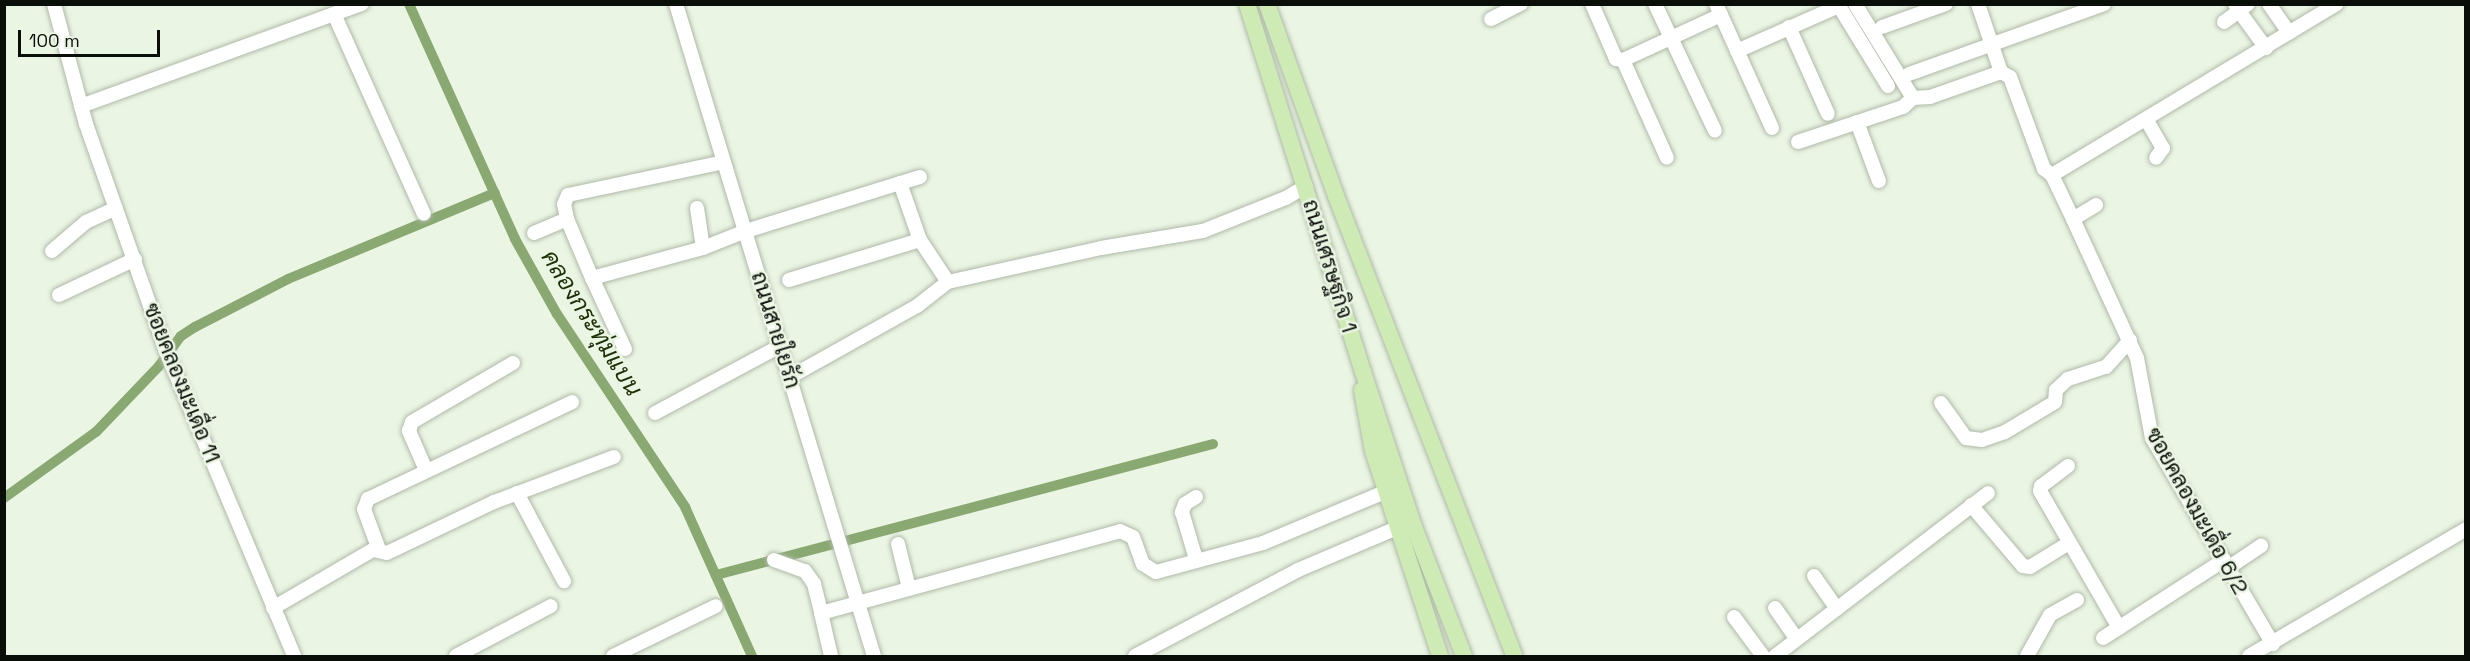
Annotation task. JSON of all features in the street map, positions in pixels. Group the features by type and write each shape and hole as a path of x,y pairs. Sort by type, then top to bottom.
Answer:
{"main road":[{"name":"ถนนเศรษฐกิจ 1","path":"1247,4 1414,527 1464,657"},
{"name":"ถนนเศรษฐกิจ 1","path":"1267,4 1336,196 1406,370 1514,657"},
{"path":"1406,370 1427,407 1525,657"},
{"path":"1363,372 1364,414 1385,492 1440,656"}],"street":[{"name":"ซอยคลองมะเดื่อ 11","path":"54,4 81,106 166,351 292,656"},
{"path":"81,106 362,4"},
{"name":"ถนนสายใยรัก","path":"676,4 874,657"},
{"path":"1491,19 1521,4"},
{"path":"1592,4 1616,59 1623,60 1671,39 1719,10 1772,128"},
{"path":"1655,4 1715,131"},
{"path":"1855,4 1912,98"},
{"path":"1882,27 1946,4"},
{"name":"ซอยคลองมะเดื่อ 6/2","path":"1978,4 2001,72 2010,77 2044,169 2052,175 2130,340 2140,369 2148,428 2272,649"},
{"path":"1909,74 2104,4"},
{"path":"2269,4 2289,33"},
{"path":"2052,175 2337,4"},
{"path":"1737,51 1839,6 1888,86"},
{"path":"2223,22 2241,7 2266,48"},
{"path":"334,14 424,214"},
{"path":"1790,27 1828,114"},
{"path":"1623,60 1666,158"},
{"path":"1798,142 1903,107 1912,98 1930,97 2001,72"},
{"path":"2146,119 2163,148 2156,158"},
{"path":"1857,122 1879,181"},
{"path":"625,349 567,219 564,199 574,192 724,162"},
{"path":"592,278 703,248 746,231 920,177"},
{"path":"900,183 920,240 948,282"},
{"path":"790,377 917,306 948,282 1101,248 1203,231 1286,198 1306,186"},
{"path":"2073,219 2096,205"},
{"path":"52,251 86,222 116,208"},
{"path":"697,208 703,248"},
{"path":"534,233 567,219"},
{"path":"789,280 920,240"},
{"path":"59,295 135,259"},
{"path":"1941,403 1966,438 1982,440 2005,432 2055,402 2056,390 2068,379 2106,367 2130,340"},
{"path":"655,413 780,346"},
{"path":"426,470 409,431 412,422 513,363"},
{"path":"376,548 365,503 426,470 572,402"},
{"path":"376,548 387,553 517,493 614,457"},
{"path":"2068,466 2041,486 2040,491 2119,628"},
{"path":"820,613 1120,531 1133,537 1143,564 1151,571 1263,543 1385,492"},
{"path":"517,493 564,581"},
{"path":"1734,617 1773,656 1988,493"},
{"path":"1196,497 1185,504 1182,512 1196,559"},
{"path":"273,608 376,548 459,512 461,502"},
{"path":"1971,505 2023,566 2030,567 2069,543"},
{"path":"1135,657 1298,570 1397,528"},
{"path":"2248,657 2272,649 2466,530"},
{"path":"898,544 909,588"},
{"path":"2103,638 2226,564 2262,546"},
{"path":"774,560 805,571 814,584 831,657"},
{"path":"1814,576 1837,609"},
{"path":"2027,657 2050,615 2077,600"},
{"path":"456,657 551,606"},
{"path":"613,657 716,606"},
{"path":"1775,608 1797,639"}],"waterway":[{"name":"คลองกระทุ่มแบน","path":"409,4 515,239 557,314 685,507 752,656"},
{"path":"4,498 96,432 159,366 181,336 195,327 288,279 495,193"},
{"path":"716,575 1213,444"}]}
